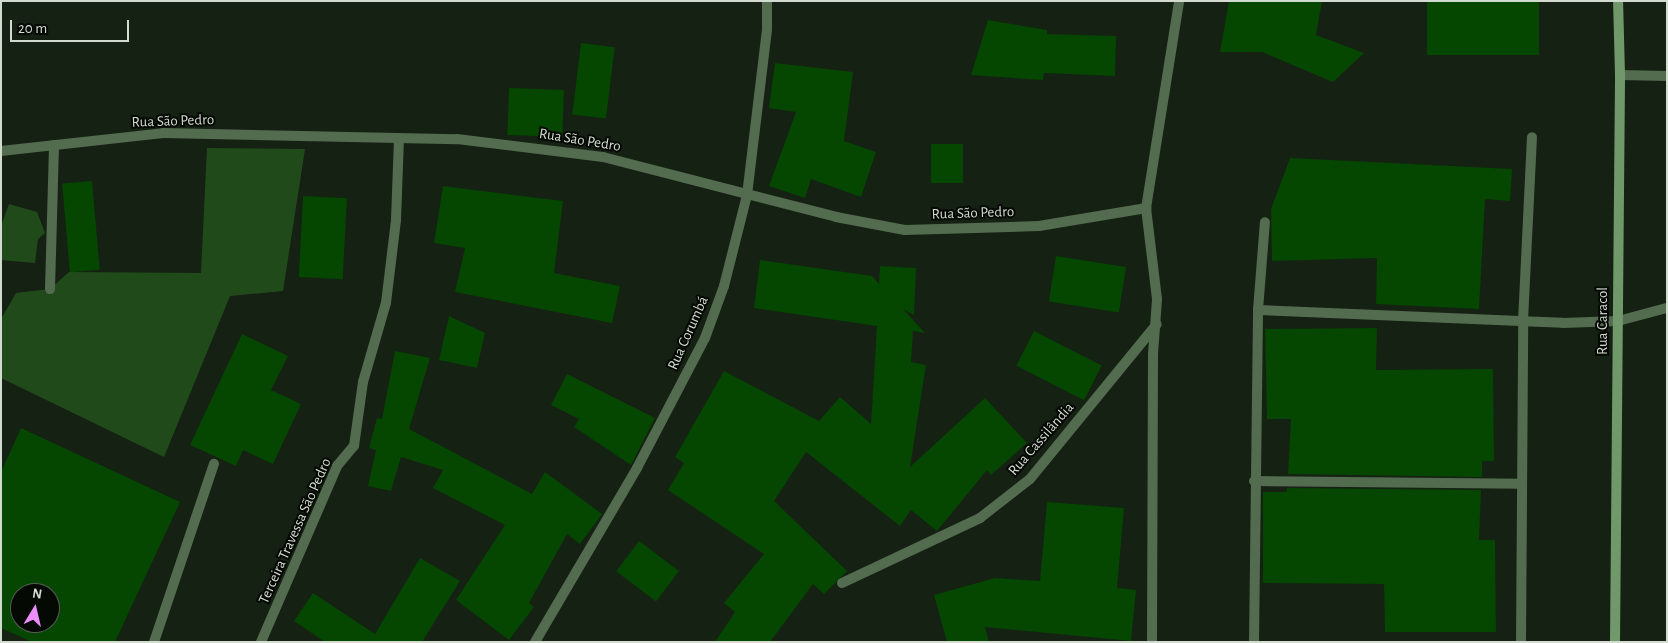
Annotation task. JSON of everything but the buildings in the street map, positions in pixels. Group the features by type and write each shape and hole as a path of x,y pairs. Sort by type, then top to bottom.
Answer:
{"street":[{"name":"Rua Corumbá","path":"535,642 637,468 705,338 724,286 747,195 767,29 767,1"},
{"path":"1152,642 1153,354 1157,324 1156,273 1146,208 1179,1"},
{"name":"Rua Caracol","path":"1615,642 1620,75 1618,1"},
{"path":"1620,75 1667,76"},
{"name":"Rua São Pedro","path":"1,151 163,134 458,139 603,157 836,217 905,230 1039,226 1146,208"},
{"path":"1521,642 1523,321 1532,137"},
{"name":"Terceira Travessa São Pedro","path":"261,642 337,466 354,446 363,382 386,303 396,220 399,138"},
{"path":"50,289 54,146"},
{"path":"1254,642 1254,481 1258,310 1265,222"},
{"path":"1258,310 1523,321 1618,321 1667,308"},
{"name":"Rua Cassilândia","path":"842,583 980,518 1030,479 1157,324"},
{"path":"154,642 214,464"},
{"path":"1254,481 1522,484"}],"green space":[{"path":"207,148 305,149 283,291 230,296 164,457 1,378 1,319 16,293 50,289 69,272 201,273"},
{"path":"9,204 37,212 45,233 38,239 35,263 1,260 1,226"}]}
